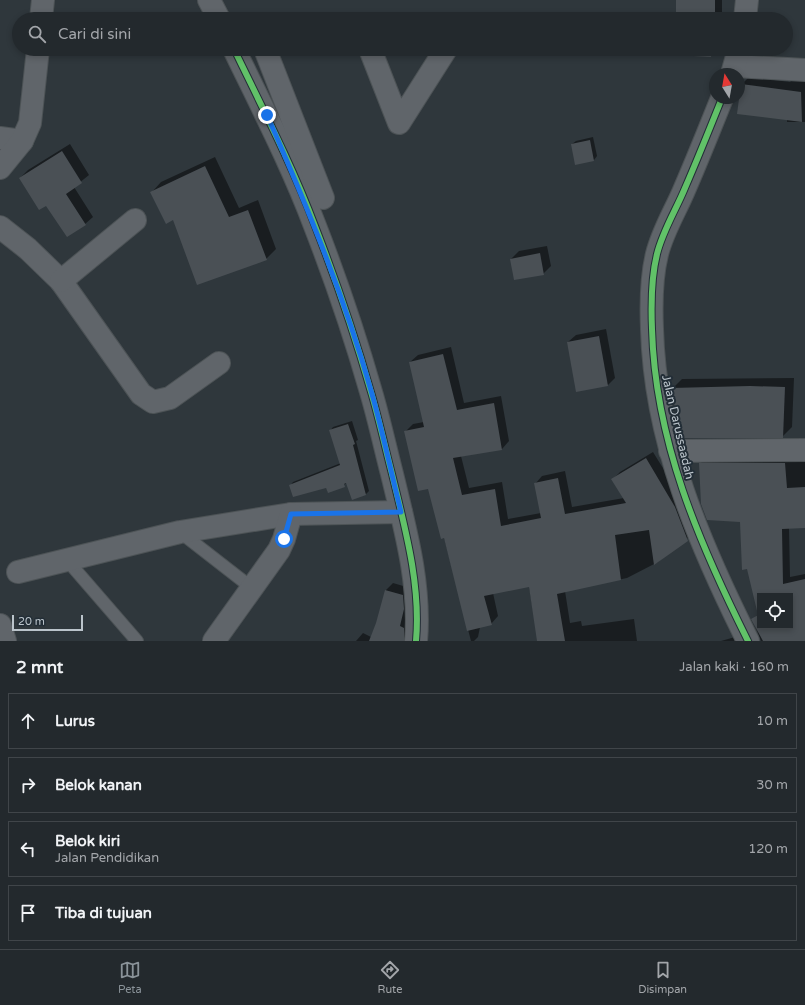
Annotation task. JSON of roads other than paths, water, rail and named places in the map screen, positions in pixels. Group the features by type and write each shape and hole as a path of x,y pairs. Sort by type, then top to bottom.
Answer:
{"street":[{"path":"42,12 43,0"},
{"path":"209,0 215,12"},
{"path":"746,12 747,0"},
{"path":"0,168 22,141 30,123 37,56"},
{"path":"237,56 270,122 314,224 372,393 401,512 416,593 418,619 416,641"},
{"path":"268,56 323,198"},
{"path":"373,56 399,123 442,56"},
{"path":"735,63 805,70"},
{"name":"Jalan Darussaadah","path":"720,104 685,189 669,221 657,254 653,287 652,350 660,409 678,479 715,571 748,641"},
{"path":"0,138 22,141"},
{"path":"62,282 135,220"},
{"path":"0,227 28,249 62,282 141,394 153,402 170,398 219,363"},
{"path":"670,451 805,450"},
{"path":"18,572 180,532 291,514 401,512"},
{"path":"214,641 279,550 284,539 291,514"},
{"path":"0,625 5,641"}],"lane":[{"path":"180,532 252,588"},
{"path":"66,559 137,641"}]}
